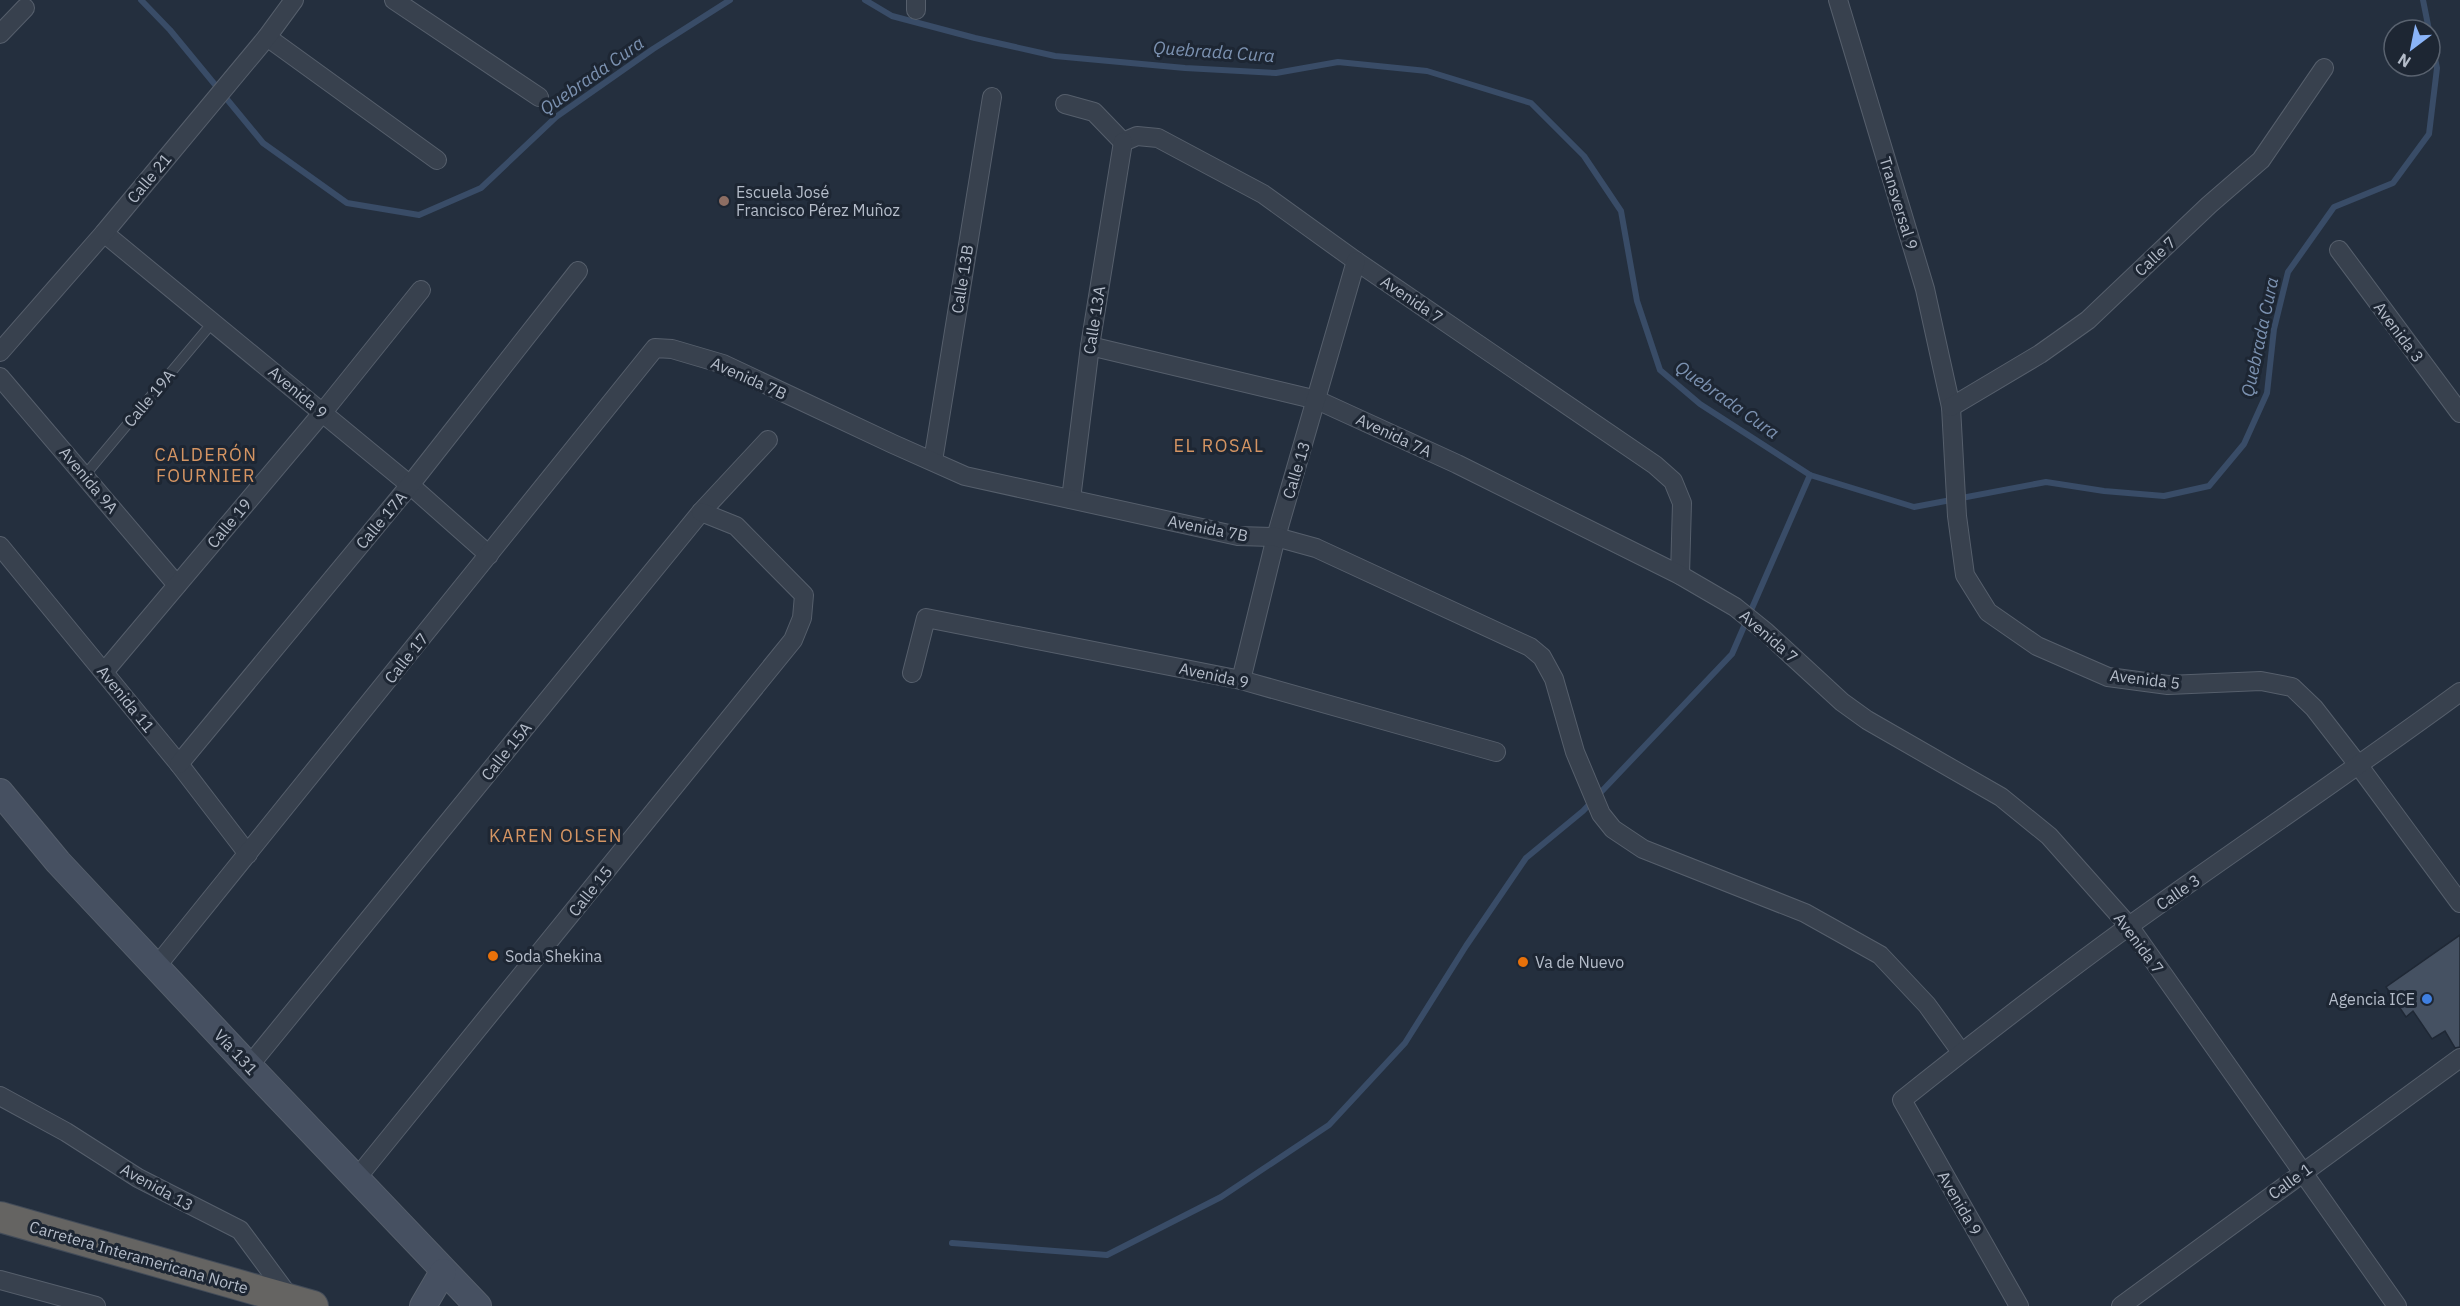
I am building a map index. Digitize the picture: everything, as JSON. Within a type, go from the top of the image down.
[{"type":"highway","name":"Carretera Interamericana Norte","points":[[0,1217],[298,1304]]},
{"type":"main road","name":"Vía 131","points":[[0,792],[58,862],[443,1272],[478,1306]]},
{"type":"main road","points":[[423,1306],[443,1272]]},
{"type":"street","name":"Calle 21","points":[[0,352],[267,37],[294,0]]},
{"type":"street","points":[[394,0],[539,97]]},
{"type":"street","name":"Transversal 9","points":[[1838,0],[1925,289],[1951,407]]},
{"type":"street","points":[[0,34],[25,8]]},
{"type":"street","points":[[267,37],[437,160]]},
{"type":"street","name":"Calle 7","points":[[1951,407],[2040,354],[2088,320],[2209,205],[2261,160],[2324,68]]},
{"type":"street","name":"Calle 13B","points":[[933,461],[992,97]]},
{"type":"street","points":[[1065,104],[1094,112],[1123,142]]},
{"type":"street","name":"Avenida 7","points":[[1123,142],[1137,136],[1158,138],[1263,194],[1356,261],[1654,465],[1673,481],[1682,503],[1680,575],[1735,607],[1766,632],[1842,702],[1867,720],[2001,797],[2049,836],[2129,926],[2397,1306]]},
{"type":"street","name":"Calle 13A","points":[[1071,499],[1090,346],[1123,142]]},
{"type":"street","name":"Avenida 9","points":[[104,232],[323,412],[489,555]]},
{"type":"street","name":"Avenida 3","points":[[2339,250],[2460,413]]},
{"type":"street","name":"Calle 13","points":[[1241,680],[1276,537],[1356,261]]},
{"type":"street","name":"Calle 17A","points":[[179,764],[410,485],[578,272]]},
{"type":"street","name":"Calle 19","points":[[104,672],[323,412],[422,290]]},
{"type":"street","name":"Avenida 7A","points":[[1090,346],[1317,400],[1457,464],[1680,575]]},
{"type":"street","name":"Avenida 7B","points":[[655,348],[672,349],[723,364],[965,476],[1238,536],[1276,537],[1316,548],[1530,647],[1542,657],[1554,679],[1575,752],[1586,772],[1601,814],[1613,829],[1643,849],[1805,913],[1880,955],[1927,1005],[1960,1052]]},
{"type":"street","name":"Calle 17","points":[[156,967],[655,348]]},
{"type":"street","name":"Avenida 9A","points":[[0,377],[86,475],[177,585]]},
{"type":"street","name":"Avenida 5","points":[[1951,407],[1957,516],[1965,575],[1988,612],[2037,646],[2109,677],[2168,685],[2261,681],[2292,687],[2314,708],[2460,903]]},
{"type":"street","name":"Calle 15A","points":[[249,1066],[701,512],[768,440]]},
{"type":"street","name":"Calle 15","points":[[356,1179],[793,640],[802,618],[804,595],[736,526],[701,512]]},
{"type":"street","name":"Avenida 11","points":[[0,546],[179,764],[248,855]]},
{"type":"street","name":"Avenida 9","points":[[912,673],[926,618],[1241,680],[1496,752]]},
{"type":"street","name":"Calle 3","points":[[1902,1100],[1960,1052],[2129,926],[2359,766],[2460,692]]},
{"type":"street","name":"Calle 1","points":[[2121,1306],[2460,1058]]},
{"type":"street","name":"Avenida 13","points":[[0,1096],[66,1132],[138,1178],[240,1230],[298,1304]]},
{"type":"street","name":"Avenida 9","points":[[1902,1100],[2019,1306]]},
{"type":"street","points":[[0,1280],[96,1306]]},
{"type":"lane","name":"Calle 19A","points":[[86,475],[213,322]]},
{"type":"building","name":"Agencia ICE","points":[[2460,935],[2460,1047],[2455,1048],[2445,1031],[2432,1039],[2413,1011],[2406,1017],[2386,987]]},
{"type":"waterway","name":"Quebrada Cura","points":[[141,0],[170,30],[263,143],[347,203],[419,215],[481,188],[556,117],[653,49],[730,0]]},
{"type":"waterway","name":"Quebrada Cura","points":[[865,0],[892,16],[1055,56],[1185,68],[1276,73],[1338,62],[1427,71],[1531,103],[1584,156],[1621,211],[1637,301],[1660,370],[1700,404],[1810,475],[1914,507],[2046,482],[2104,491],[2164,496],[2209,486],[2244,444],[2267,393],[2274,329],[2288,272],[2334,207],[2393,183],[2429,134],[2436,78]]},
{"type":"waterway","name":"Quebrada Cura","points":[[2423,0],[2427,18]]},
{"type":"waterway","points":[[952,1243],[1107,1255],[1221,1197],[1329,1125],[1405,1043],[1466,946],[1526,858],[1583,811],[1732,654],[1810,475]]},
{"type":"place","name":"Escuela José Francisco Pérez Muñoz","points":[[724,201]]},
{"type":"place","name":"Soda Shekina","points":[[493,956]]},
{"type":"place","name":"Va de Nuevo","points":[[1523,962]]},
{"type":"place","name":"Agencia ICE","points":[[2427,999]]},
{"type":"district","name":"EL ROSAL","points":[[1219,446]]},
{"type":"district","name":"CALDERÓN FOURNIER","points":[[206,465]]},
{"type":"district","name":"KAREN OLSEN","points":[[556,836]]}]
